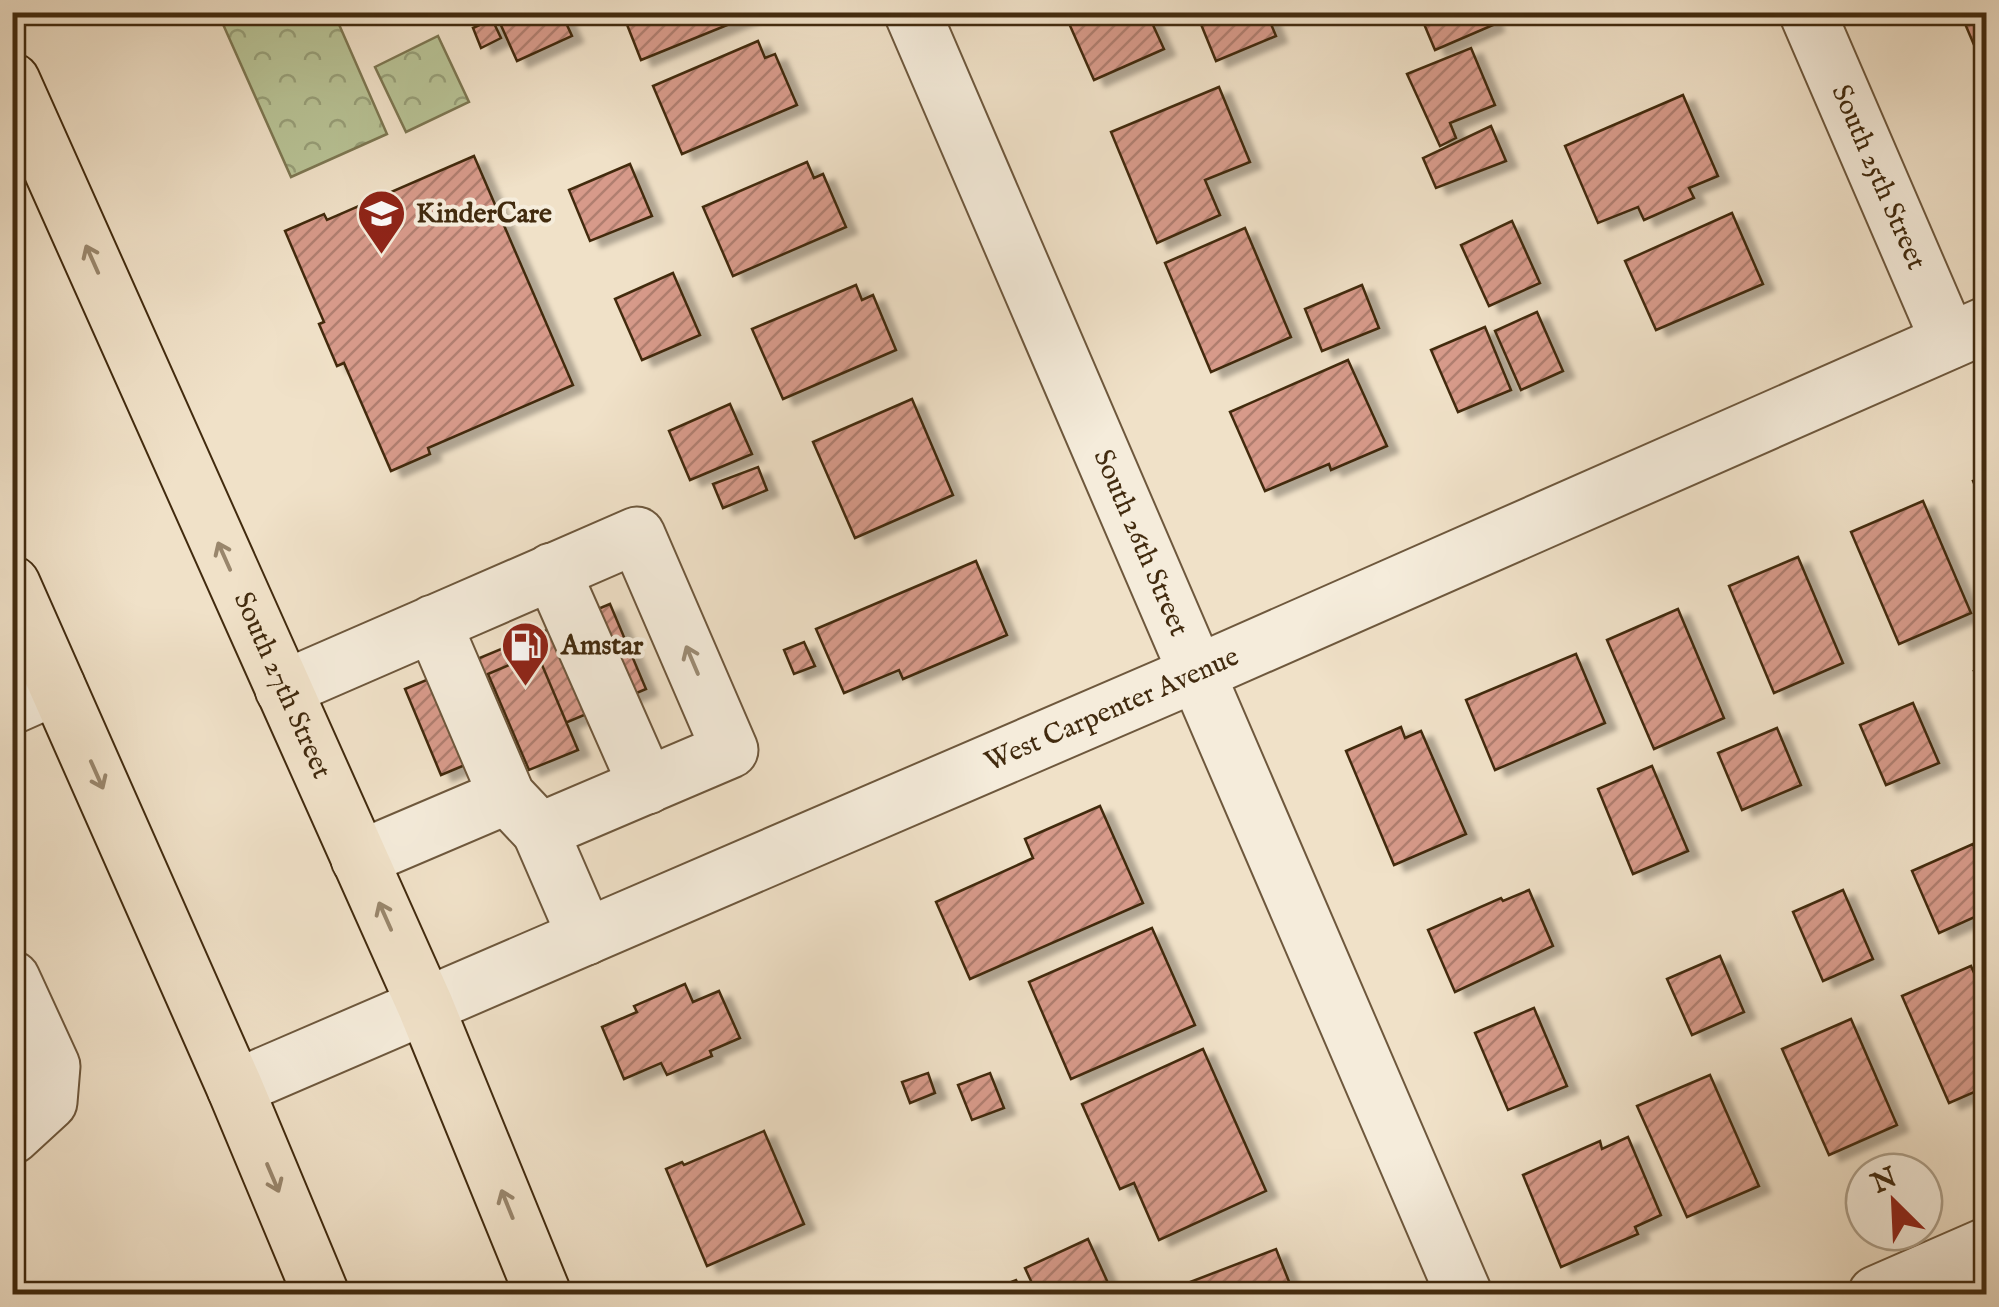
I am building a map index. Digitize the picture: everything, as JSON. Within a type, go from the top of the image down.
[{"type":"main road","name":"South 27th Street","points":[[12,81],[425,1005],[544,1294]]},
{"type":"main road","points":[[12,584],[35,696],[234,1088],[321,1294]]},
{"type":"street","name":"South 26th Street","points":[[912,12],[1464,1294]]},
{"type":"street","name":"South 25th Street","points":[[1807,12],[1968,333]]},
{"type":"street","name":"West Carpenter Avenue","points":[[234,1088],[1195,674],[1968,333]]},
{"type":"street","points":[[283,689],[637,535],[730,750],[647,786],[524,813],[359,860]]},
{"type":"street","points":[[552,572],[647,786]]},
{"type":"street","points":[[434,624],[586,937]]},
{"type":"street","points":[[12,979],[52,1066],[48,1102],[12,1136]]},
{"type":"street","points":[[1876,1294],[1986,1246]]},
{"type":"green space","points":[[218,13],[334,13],[387,134],[291,177]]},
{"type":"green space","points":[[438,36],[469,102],[406,132],[375,67]]},
{"type":"building","points":[[495,12],[561,12],[572,36],[517,61]]},
{"type":"building","points":[[622,12],[745,12],[747,17],[641,60]]},
{"type":"building","points":[[1064,12],[1147,12],[1164,49],[1094,80]]},
{"type":"building","points":[[1196,12],[1266,12],[1276,36],[1216,61]]},
{"type":"building","points":[[1419,12],[1488,12],[1493,25],[1435,50]]},
{"type":"building","points":[[1960,12],[1986,12],[1986,57],[1980,59]]},
{"type":"building","points":[[492,19],[501,38],[481,48],[473,28]]},
{"type":"building","points":[[758,41],[765,58],[775,54],[797,105],[682,154],[653,86]]},
{"type":"building","points":[[1471,48],[1495,105],[1450,123],[1456,138],[1440,146],[1407,74]]},
{"type":"building","points":[[1219,87],[1250,162],[1205,180],[1220,215],[1157,243],[1111,132]]},
{"type":"building","points":[[1683,95],[1718,176],[1689,188],[1694,198],[1644,220],[1638,207],[1598,223],[1565,146]]},
{"type":"building","points":[[1491,126],[1506,161],[1436,188],[1423,158]]},
{"type":"building","points":[[474,156],[573,385],[428,448],[430,454],[391,471],[344,363],[337,366],[319,324],[324,322],[285,231],[324,214],[327,220]]},
{"type":"building","points":[[807,162],[814,178],[823,174],[846,227],[733,276],[703,207]]},
{"type":"building","points":[[630,164],[652,216],[590,241],[569,190]]},
{"type":"building","points":[[1732,213],[1763,284],[1656,330],[1625,261]]},
{"type":"building","points":[[1512,221],[1540,283],[1489,306],[1461,245]]},
{"type":"building","points":[[1245,228],[1291,337],[1211,372],[1165,263]]},
{"type":"building","points":[[673,273],[700,335],[642,360],[615,299]]},
{"type":"building","points":[[856,285],[862,300],[873,295],[896,350],[783,399],[752,329]]},
{"type":"building","points":[[1362,285],[1379,328],[1322,351],[1305,309]]},
{"type":"building","points":[[1537,312],[1563,371],[1521,390],[1495,331]]},
{"type":"building","points":[[1485,327],[1511,390],[1458,412],[1431,350]]},
{"type":"building","points":[[1348,360],[1387,446],[1331,470],[1329,464],[1265,491],[1230,412]]},
{"type":"building","points":[[912,399],[953,495],[855,538],[813,442]]},
{"type":"building","points":[[730,404],[752,454],[690,480],[669,431]]},
{"type":"building","points":[[758,467],[767,490],[723,508],[713,484]]},
{"type":"building","points":[[1986,475],[1986,512],[1973,481]]},
{"type":"building","points":[[1923,501],[1971,613],[1899,644],[1851,532]]},
{"type":"building","points":[[1798,557],[1843,663],[1774,693],[1729,586]]},
{"type":"building","points":[[976,561],[1007,635],[903,679],[899,670],[844,693],[816,629]]},
{"type":"building","name":"Amstar","points":[[610,604],[646,689],[441,775],[405,689]]},
{"type":"building","points":[[1678,609],[1724,718],[1654,749],[1607,640]]},
{"type":"building","points":[[804,642],[815,666],[794,674],[784,650]]},
{"type":"building","points":[[537,653],[578,750],[529,770],[488,674]]},
{"type":"building","points":[[1576,654],[1605,723],[1495,770],[1466,700]]},
{"type":"building","points":[[1986,666],[1986,701],[1974,671]]},
{"type":"building","points":[[1913,703],[1939,763],[1886,785],[1860,725]]},
{"type":"building","points":[[1401,727],[1405,738],[1421,731],[1466,834],[1394,865],[1346,751]]},
{"type":"building","points":[[1777,728],[1801,785],[1742,810],[1718,753]]},
{"type":"building","points":[[1652,766],[1688,851],[1633,874],[1598,789]]},
{"type":"building","points":[[1100,806],[1143,903],[970,979],[936,902],[1033,858],[1025,839]]},
{"type":"building","points":[[1973,844],[1986,875],[1986,912],[1939,933],[1912,871]]},
{"type":"building","points":[[1529,890],[1553,946],[1455,992],[1428,930]]},
{"type":"building","points":[[1843,890],[1873,959],[1823,981],[1793,912]]},
{"type":"building","points":[[1152,928],[1195,1025],[1071,1079],[1029,982]]},
{"type":"building","points":[[1720,956],[1744,1012],[1692,1035],[1667,979]]},
{"type":"building","points":[[1971,966],[1986,1000],[1986,1087],[1949,1103],[1902,996]]},
{"type":"building","points":[[685,984],[693,1002],[719,991],[740,1038],[710,1051],[712,1056],[667,1075],[661,1063],[624,1079],[602,1027],[637,1012],[634,1006]]},
{"type":"building","points":[[1534,1008],[1567,1086],[1508,1110],[1475,1033]]},
{"type":"building","points":[[1851,1019],[1897,1125],[1829,1155],[1782,1049]]},
{"type":"building","points":[[1203,1049],[1266,1191],[1159,1240],[1134,1183],[1120,1189],[1082,1104]]},
{"type":"building","points":[[928,1073],[935,1093],[910,1103],[902,1082]]},
{"type":"building","points":[[990,1073],[1004,1108],[972,1120],[958,1085]]},
{"type":"building","points":[[1710,1075],[1759,1186],[1687,1217],[1637,1106]]},
{"type":"building","points":[[764,1131],[804,1224],[707,1266],[666,1169]]},
{"type":"building","points":[[1628,1137],[1661,1215],[1635,1227],[1638,1234],[1561,1267],[1523,1175],[1600,1141],[1602,1149]]},
{"type":"building","points":[[1088,1239],[1113,1294],[1037,1294],[1025,1268]]},
{"type":"building","points":[[1276,1249],[1294,1294],[1159,1294]]},
{"type":"building","points":[[1016,1280],[1023,1294],[999,1294],[996,1288]]},
{"type":"place","name":"KinderCare","points":[[381,256]]},
{"type":"place","name":"Amstar","points":[[526,688]]}]
